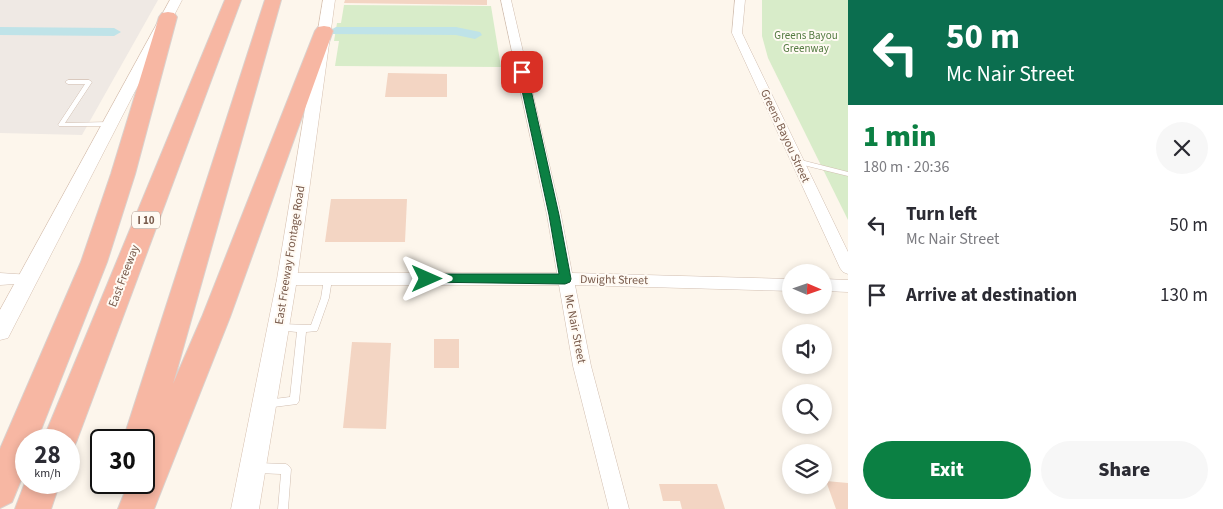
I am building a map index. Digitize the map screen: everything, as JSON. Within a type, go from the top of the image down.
[{"type":"highway","name":"East Freeway","points":[[64,429],[233,0]]},
{"type":"highway","points":[[143,429],[273,0]]},
{"type":"highway","points":[[0,490],[94,262],[123,174],[172,8]]},
{"type":"highway","points":[[136,509],[216,317],[324,31]]},
{"type":"highway","points":[[33,509],[39,494]]},
{"type":"highway","points":[[120,509],[124,494]]},
{"type":"main road","name":"East Freeway Frontage Road","points":[[245,509],[287,279],[328,0]]},
{"type":"main road","points":[[0,331],[172,8]]},
{"type":"street","name":"Mc Nair Street","points":[[506,0],[554,215],[582,366],[619,509]]},
{"type":"street","name":"Greens Bayou Street","points":[[740,0],[737,33],[848,268]]},
{"type":"street","points":[[0,279],[26,279]]},
{"type":"street","name":"Dwight Street","points":[[287,279],[565,279],[782,284]]},
{"type":"street","points":[[832,285],[848,286]]},
{"type":"lane","points":[[68,82],[89,82],[62,125],[109,124]]},
{"type":"lane","points":[[797,161],[848,174]]},
{"type":"lane","points":[[278,328],[314,329],[325,298],[328,279]]},
{"type":"lane","points":[[264,404],[294,401],[302,328]]},
{"type":"lane","points":[[253,468],[286,469],[283,509]]},
{"type":"shaded area","points":[[0,0],[158,0],[82,135],[0,133]]},
{"type":"green space","name":"Greens Bayou Greenway","points":[[762,0],[848,0],[848,220],[768,58],[762,36]]},
{"type":"green space","points":[[344,5],[491,6],[501,67],[335,66],[339,41],[334,41],[337,23],[341,23]]},
{"type":"building","points":[[345,0],[487,0],[487,5],[344,3]]},
{"type":"building","points":[[388,73],[447,74],[447,97],[385,97]]},
{"type":"building","points":[[331,199],[407,199],[405,242],[325,242]]},
{"type":"building","points":[[434,339],[459,339],[459,368],[434,368]]},
{"type":"building","points":[[352,342],[391,343],[386,429],[343,428]]},
{"type":"building","points":[[832,482],[848,483],[848,509],[836,509],[831,494]]},
{"type":"building","points":[[659,484],[717,484],[725,509],[682,509],[680,501],[663,501]]},
{"type":"waterway","points":[[0,31],[114,32]]},
{"type":"waterway","points":[[336,31],[456,31],[475,35]]},
{"type":"route","points":[[427,279],[565,279],[554,215],[522,72]]}]
